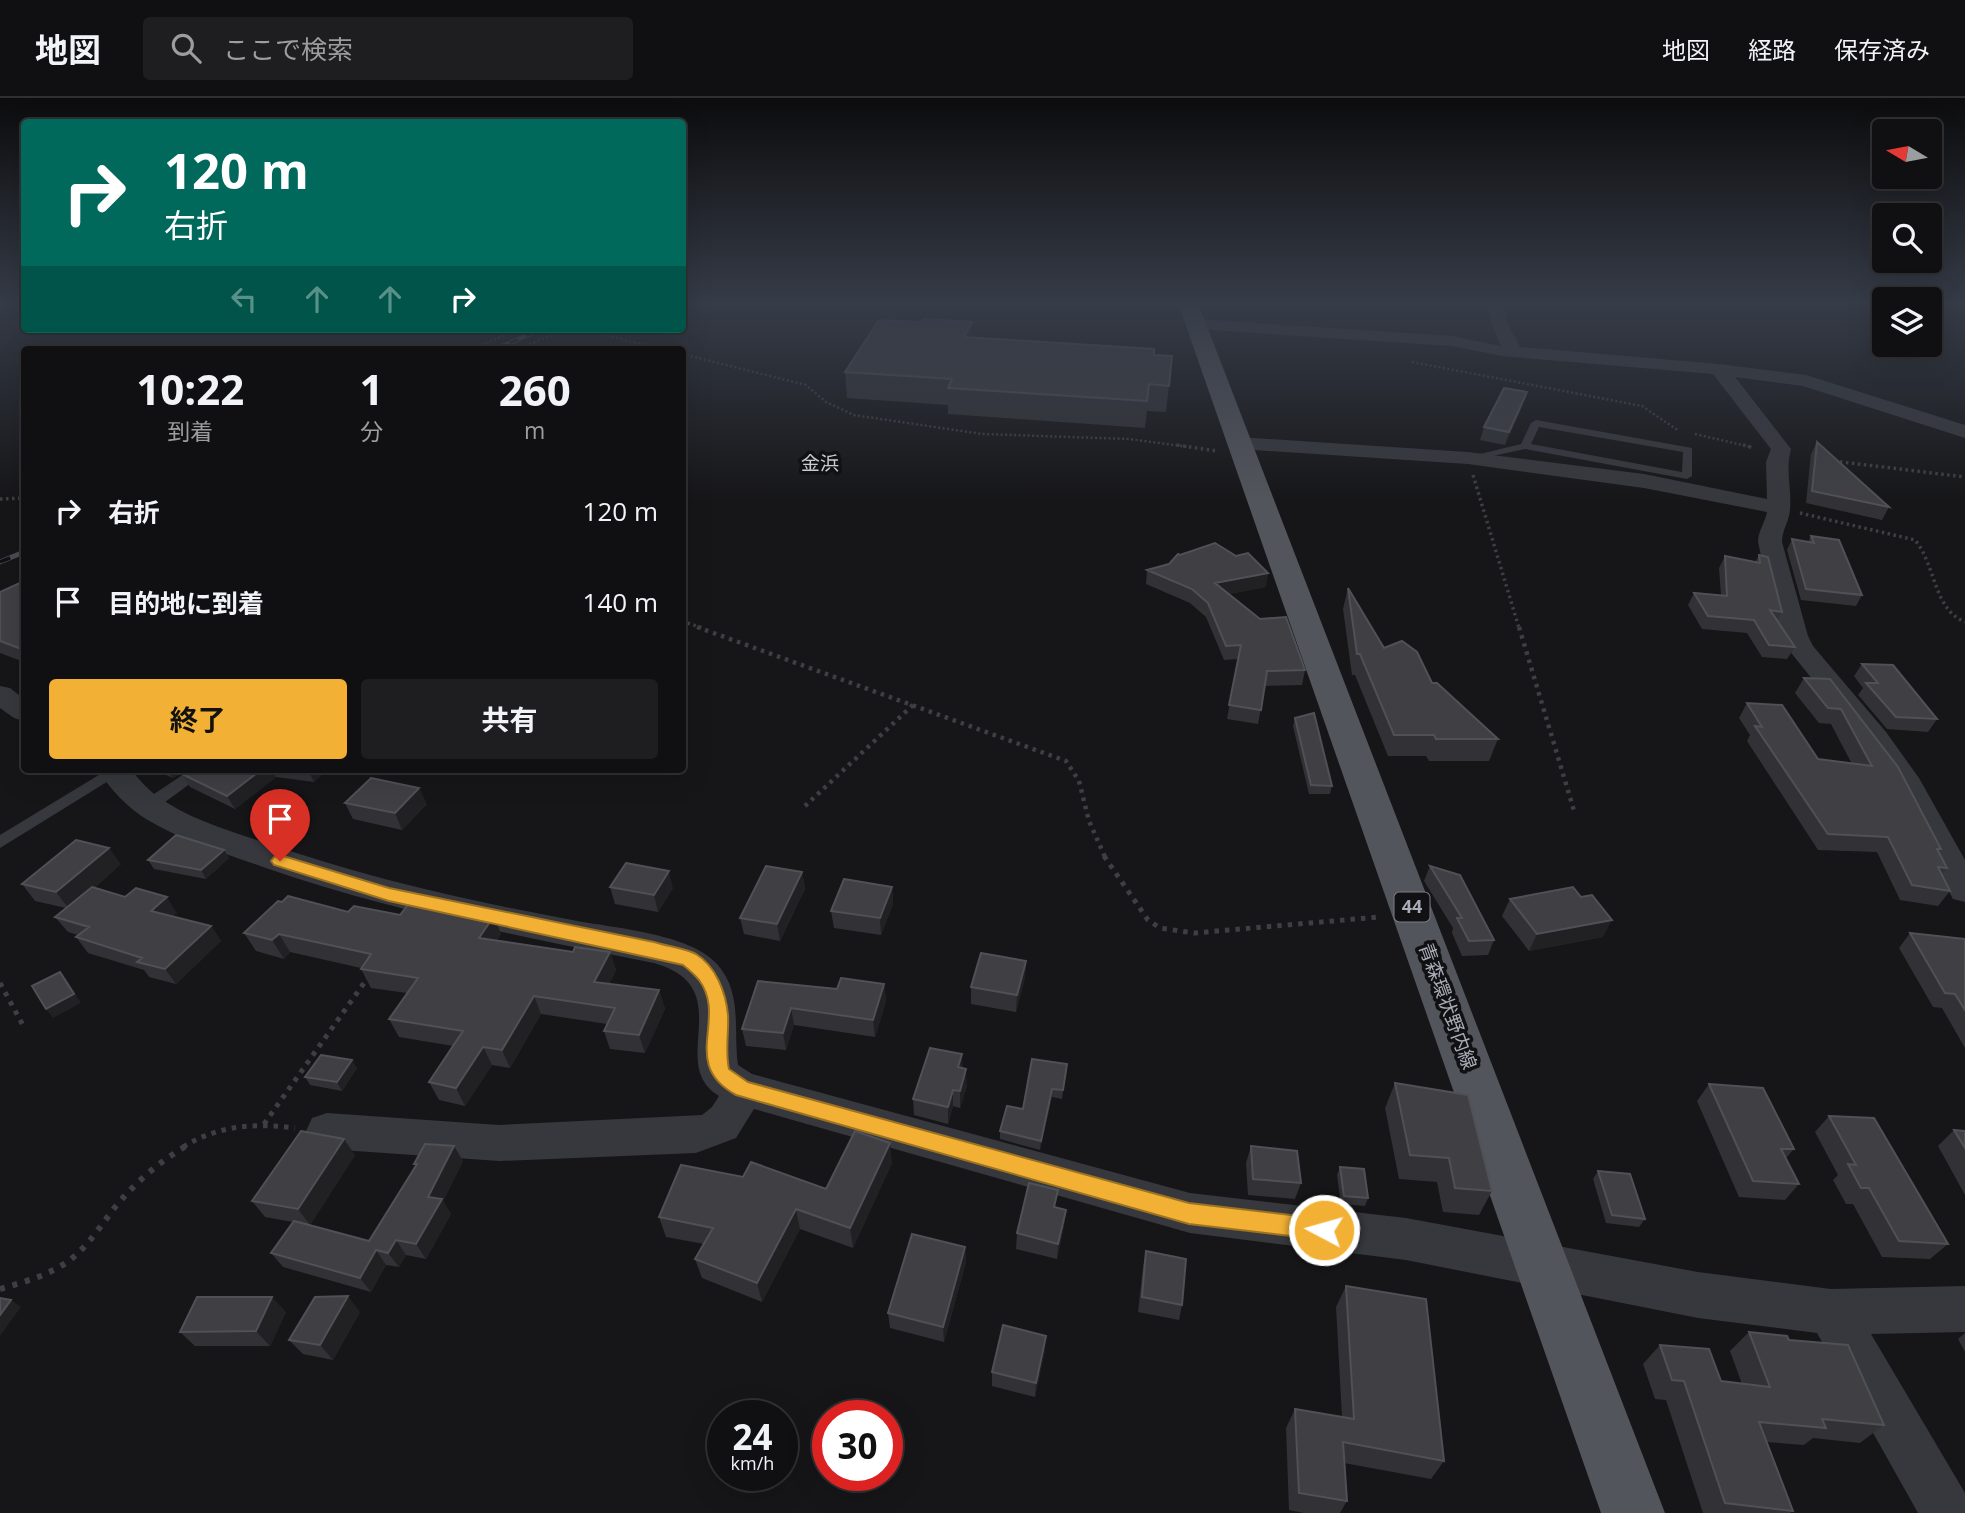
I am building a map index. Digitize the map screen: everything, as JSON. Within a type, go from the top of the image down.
[{"type":"main road","name":"青森環状野内線","points":[[1211,369],[1544,1265],[1633,1513]]},
{"type":"street","points":[[1719,369],[1806,381],[1965,432]]},
{"type":"street","points":[[1719,369],[1781,449],[1779,508],[1776,524],[1770,533],[1770,542],[1792,633],[1801,649],[1876,739],[1903,778],[1965,890]]},
{"type":"street","points":[[1240,447],[1468,458],[1644,481],[1779,508]]},
{"type":"street","points":[[0,694],[21,710]]},
{"type":"street","points":[[116,773],[149,806],[225,841],[328,877],[389,894],[654,949],[689,959],[707,976],[713,991],[718,1013],[717,1059],[720,1073],[743,1089],[1189,1213],[1406,1238],[1698,1295],[1831,1312],[1965,1309]]},
{"type":"street","points":[[327,1131],[499,1143],[696,1135],[715,1132],[727,1122],[743,1089]]},
{"type":"street","points":[[1831,1312],[1948,1513]]},
{"type":"lane","points":[[1468,458],[1525,446],[1687,476],[1688,450],[1536,423],[1525,446]]},
{"type":"lane","points":[[0,842],[111,773]]},
{"type":"lane","points":[[149,806],[197,773]]},
{"type":"path","points":[[742,369],[806,385],[826,402],[854,415],[982,434],[1129,439],[1203,450],[1240,447]]},
{"type":"path","points":[[1449,369],[1642,406],[1658,412],[1672,428],[1679,431],[1740,444],[1779,459],[1829,461],[1965,477]]},
{"type":"path","points":[[1468,458],[1575,814]]},
{"type":"path","points":[[0,499],[21,498]]},
{"type":"path","points":[[1779,508],[1915,540],[1926,554],[1947,613],[1955,620],[1965,622]]},
{"type":"path","points":[[686,622],[1055,756],[1074,768],[1094,839],[1148,920],[1160,928],[1194,933],[1414,914]]},
{"type":"path","points":[[805,806],[914,704]]},
{"type":"path","points":[[264,1125],[375,968]]},
{"type":"path","points":[[0,983],[25,1029]]},
{"type":"path","points":[[0,1289],[35,1279],[72,1258],[136,1184],[191,1142],[243,1124],[327,1131]]},
{"type":"building","points":[[847,369],[1171,369],[1169,386],[1149,384],[1147,401],[948,388],[952,379],[845,372]]},
{"type":"building","points":[[1504,388],[1527,392],[1509,432],[1484,427]]},
{"type":"building","points":[[1817,442],[1889,507],[1812,491]]},
{"type":"building","points":[[1811,536],[1839,540],[1862,595],[1806,589],[1792,539],[1814,543]]},
{"type":"building","points":[[1215,543],[1236,556],[1248,553],[1268,573],[1215,583],[1260,619],[1286,617],[1305,670],[1267,671],[1261,710],[1229,705],[1241,645],[1226,646],[1208,603],[1192,589],[1147,570],[1169,564],[1178,554]]},
{"type":"building","points":[[1759,555],[1768,557],[1782,612],[1770,610],[1795,647],[1769,645],[1754,620],[1708,616],[1694,593],[1727,596],[1725,556],[1760,563]]},
{"type":"building","points":[[21,582],[21,649],[0,641],[0,592]]},
{"type":"building","points":[[1348,588],[1384,648],[1402,641],[1417,652],[1432,683],[1437,683],[1498,739],[1436,739],[1434,735],[1394,735],[1360,654],[1357,654]]},
{"type":"building","points":[[1862,664],[1893,665],[1937,719],[1896,717],[1866,683],[1878,683]]},
{"type":"building","points":[[1804,678],[1830,679],[1898,767],[1941,849],[1937,849],[1947,868],[1938,867],[1950,891],[1912,885],[1888,837],[1828,834],[1755,726],[1762,727],[1747,703],[1782,705],[1818,759],[1872,766],[1841,709],[1828,708]]},
{"type":"building","points":[[1314,713],[1332,786],[1311,785],[1295,718]]},
{"type":"building","points":[[184,773],[257,773],[227,796]]},
{"type":"building","points":[[371,778],[419,788],[395,813],[345,803]]},
{"type":"building","points":[[176,835],[224,850],[201,870],[148,860]]},
{"type":"building","points":[[76,840],[109,848],[56,892],[22,884]]},
{"type":"building","points":[[626,863],[669,871],[654,895],[610,887]]},
{"type":"building","points":[[766,866],[802,872],[777,924],[740,918]]},
{"type":"building","points":[[1430,866],[1460,875],[1494,940],[1469,941],[1457,918],[1462,918]]},
{"type":"building","points":[[844,879],[892,887],[880,918],[831,911]]},
{"type":"building","points":[[92,887],[125,897],[136,888],[167,897],[151,911],[211,926],[165,969],[137,962],[142,958],[76,937],[89,927],[55,917]]},
{"type":"building","points":[[1573,887],[1581,897],[1592,895],[1612,920],[1537,934],[1510,899]]},
{"type":"building","points":[[288,896],[348,912],[354,906],[400,915],[411,901],[494,916],[479,938],[573,952],[575,947],[610,952],[594,982],[659,990],[639,1035],[604,1031],[615,1008],[534,996],[502,1050],[483,1047],[456,1088],[429,1082],[463,1031],[389,1019],[418,978],[361,969],[371,954],[279,934],[272,940],[244,933],[278,901],[282,902]]},
{"type":"building","points":[[1910,933],[1965,939],[1965,1010],[1955,994],[1945,993]]},
{"type":"building","points":[[981,953],[1026,961],[1017,995],[971,987]]},
{"type":"building","points":[[60,972],[74,994],[46,1009],[32,986]]},
{"type":"building","points":[[841,978],[884,984],[873,1020],[791,1008],[783,1033],[742,1029],[758,981],[837,989]]},
{"type":"building","points":[[930,1048],[962,1054],[958,1067],[966,1069],[960,1091],[953,1090],[948,1107],[913,1099]]},
{"type":"building","points":[[321,1055],[352,1060],[337,1082],[305,1077]]},
{"type":"building","points":[[1032,1059],[1067,1064],[1063,1090],[1052,1089],[1041,1141],[1000,1131],[1007,1106],[1023,1109]]},
{"type":"building","points":[[1395,1083],[1468,1095],[1492,1191],[1455,1188],[1449,1158],[1410,1155]]},
{"type":"building","points":[[1709,1084],[1763,1088],[1794,1149],[1781,1149],[1799,1184],[1753,1181]]},
{"type":"building","points":[[1829,1116],[1874,1118],[1948,1244],[1899,1241],[1869,1188],[1861,1188],[1848,1164],[1856,1165]]},
{"type":"building","points":[[1954,1130],[1965,1131],[1965,1148]]},
{"type":"building","points":[[301,1131],[344,1139],[298,1209],[252,1201]]},
{"type":"building","points":[[855,1131],[890,1143],[850,1228],[796,1209],[757,1283],[695,1259],[713,1228],[659,1217],[681,1165],[743,1177],[751,1162],[826,1189]]},
{"type":"building","points":[[425,1144],[454,1146],[428,1197],[442,1199],[416,1244],[396,1240],[388,1253],[376,1250],[360,1278],[271,1253],[294,1221],[369,1241],[417,1164],[414,1164]]},
{"type":"building","points":[[1251,1146],[1297,1151],[1301,1183],[1253,1179]]},
{"type":"building","points":[[1340,1167],[1364,1169],[1368,1198],[1344,1196]]},
{"type":"building","points":[[1598,1171],[1630,1174],[1645,1219],[1612,1215]]},
{"type":"building","points":[[1029,1183],[1058,1190],[1054,1207],[1066,1210],[1058,1244],[1017,1233]]},
{"type":"building","points":[[912,1234],[965,1247],[943,1327],[888,1313]]},
{"type":"building","points":[[1146,1251],[1186,1259],[1182,1305],[1142,1297]]},
{"type":"building","points":[[1346,1286],[1426,1299],[1444,1461],[1343,1442],[1347,1501],[1299,1493],[1295,1409],[1354,1419]]},
{"type":"building","points":[[348,1296],[320,1345],[289,1340],[315,1297]]},
{"type":"building","points":[[197,1297],[272,1297],[256,1331],[180,1332]]},
{"type":"building","points":[[0,1298],[11,1300],[0,1315]]},
{"type":"building","points":[[1003,1325],[1046,1336],[1036,1383],[992,1372]]},
{"type":"building","points":[[1749,1332],[1787,1336],[1789,1340],[1848,1345],[1884,1425],[1822,1419],[1826,1428],[1759,1422],[1793,1511],[1725,1503],[1684,1381],[1672,1380],[1660,1345],[1709,1349],[1721,1381],[1770,1387]]},
{"type":"railway","points":[[0,562],[21,553]]},
{"type":"district","name":"金浜","points":[[820,463]]},
{"type":"route","points":[[280,861],[389,894],[654,949],[689,959],[707,976],[713,991],[718,1013],[717,1059],[720,1073],[743,1089],[1189,1213],[1324,1230]]}]
